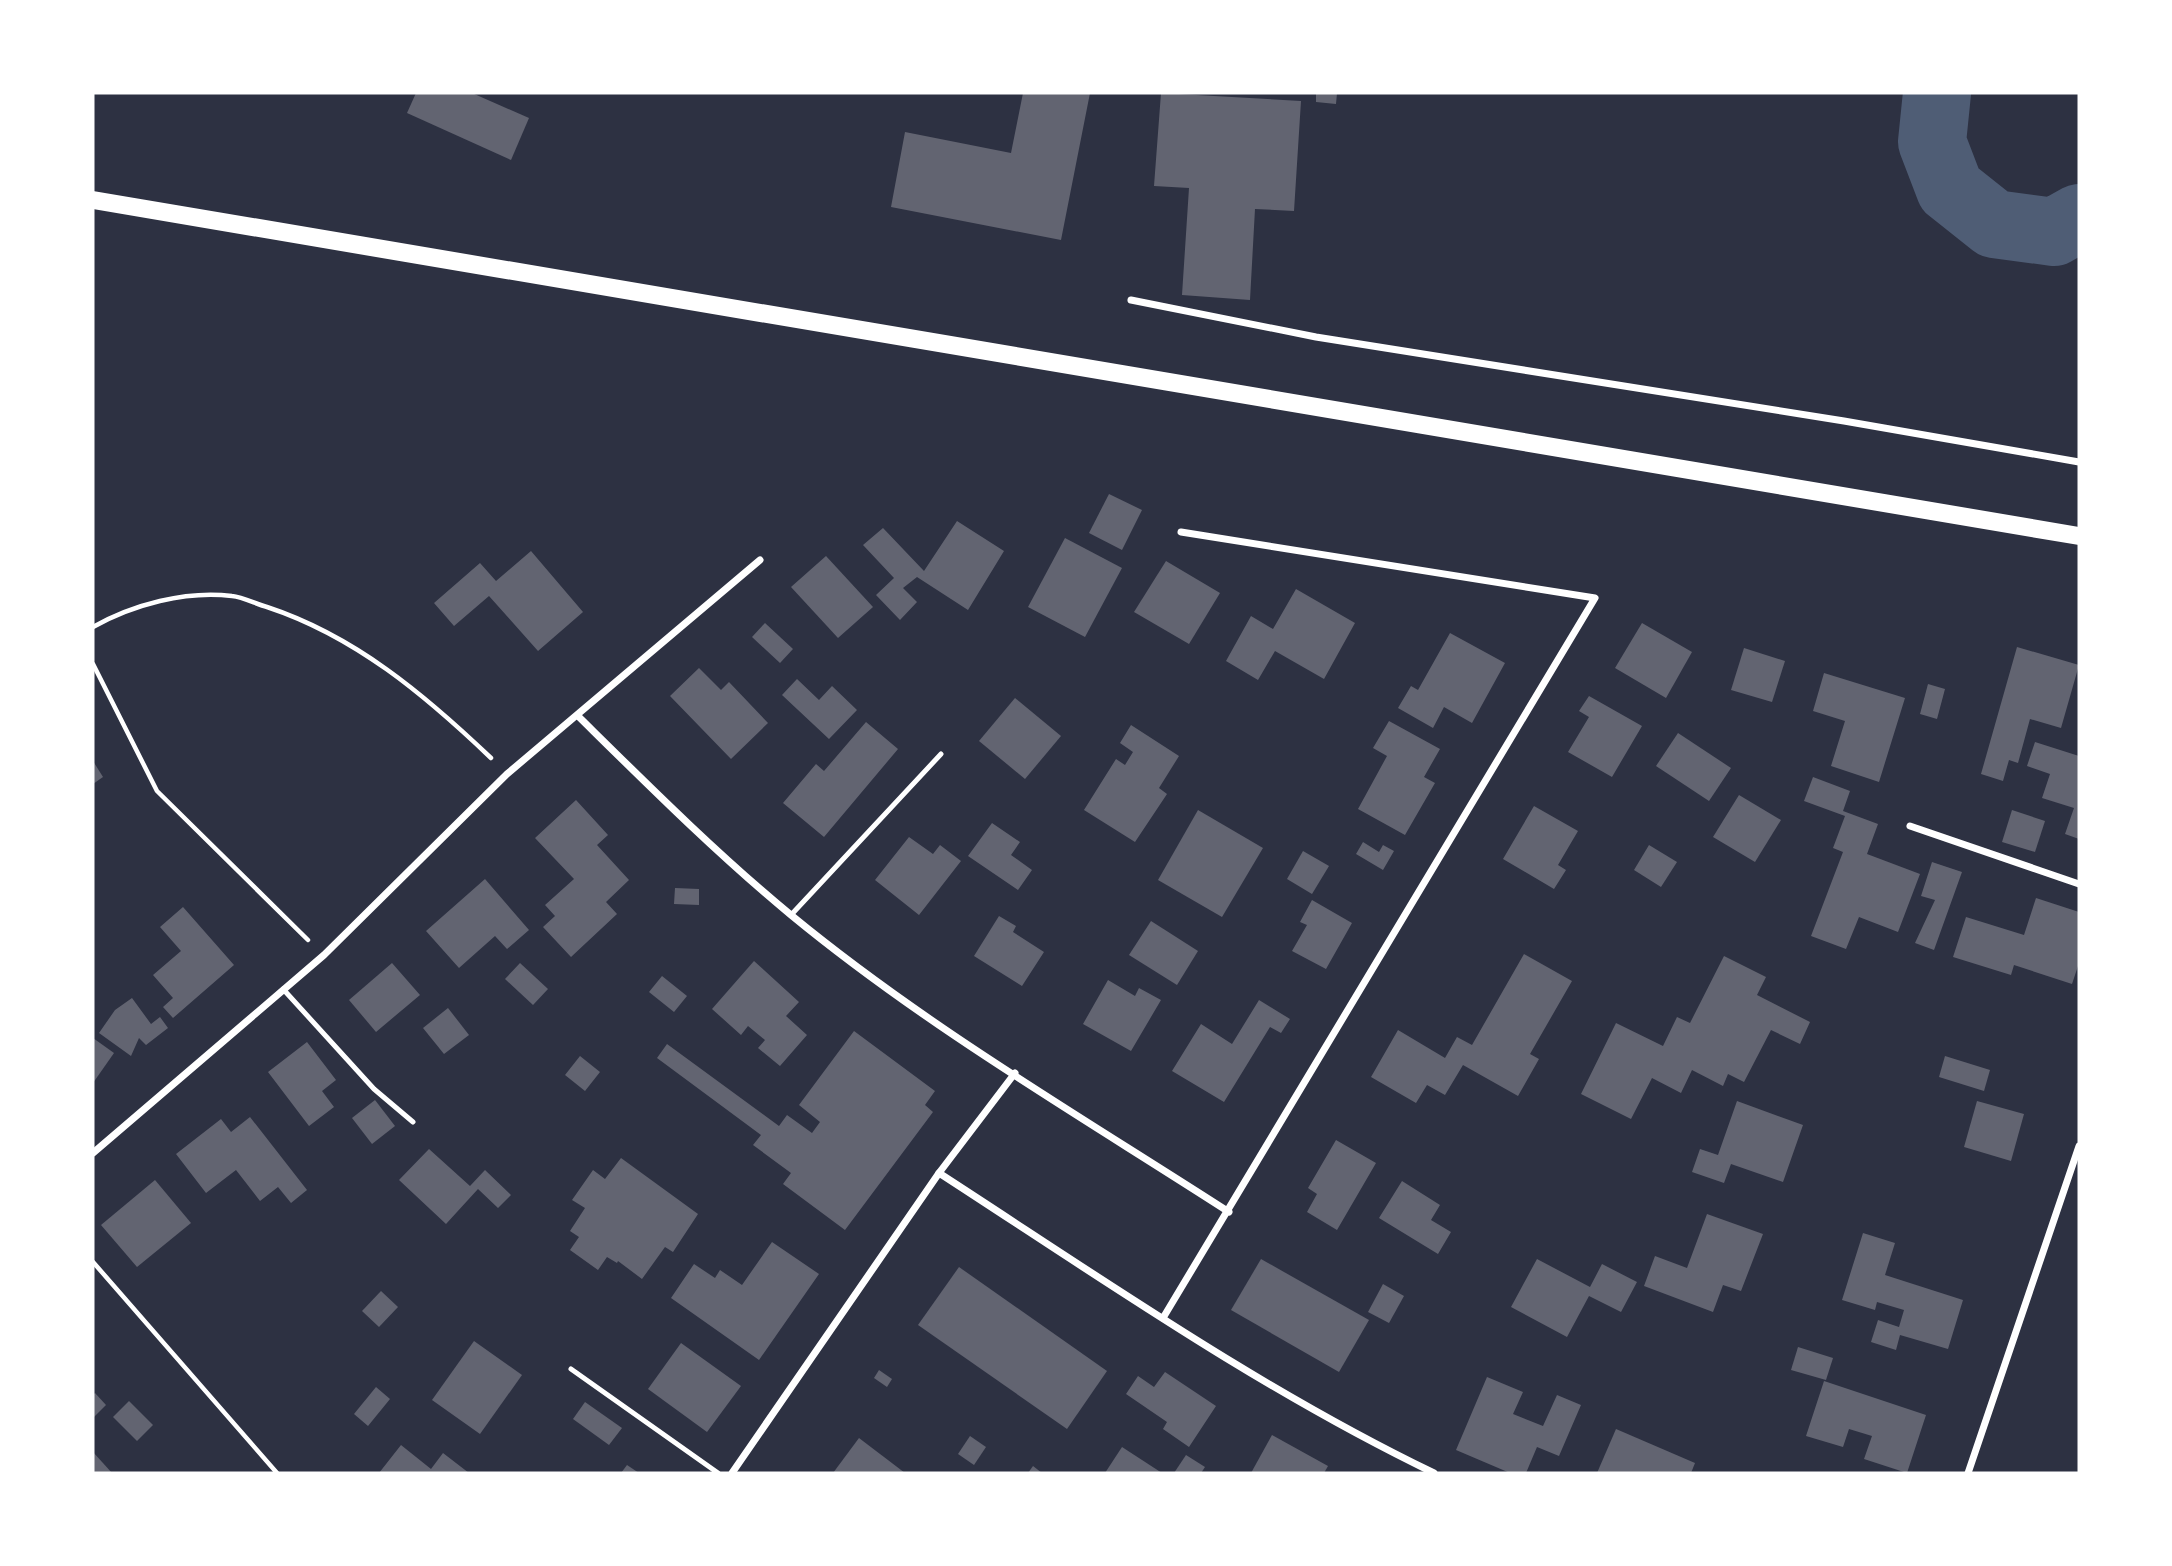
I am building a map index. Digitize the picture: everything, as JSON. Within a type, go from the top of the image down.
[{"type":"main road","points":[[93,200],[2079,536]]},
{"type":"street","points":[[1131,300],[1317,337],[1844,421],[2079,462]]},
{"type":"street","points":[[1163,1318],[1595,598],[1181,532]]},
{"type":"street","points":[[93,1153],[324,955],[508,774],[760,560]]},
{"type":"street","points":[[578,716],[682,819],[791,915],[929,1017],[1229,1212]]},
{"type":"street","points":[[1910,826],[2079,884]]},
{"type":"street","points":[[732,1473],[939,1173],[1014,1073]]},
{"type":"street","points":[[1968,1473],[2079,1146]]},
{"type":"street","points":[[939,1173],[1259,1378],[1378,1446],[1434,1473]]},
{"type":"lane","points":[[791,915],[940,754]]},
{"type":"lane","points":[[284,989],[374,1089],[413,1122]]},
{"type":"lane","points":[[571,1369],[718,1473]]},
{"type":"path","points":[[93,627],[119,612],[169,599],[232,596],[301,618],[370,656],[445,713],[508,774]]},
{"type":"path","points":[[93,664],[158,791],[324,955]]},
{"type":"path","points":[[93,1262],[277,1473]]},
{"type":"building","points":[[416,93],[472,93],[529,118],[511,160],[407,113]]},
{"type":"building","points":[[1023,93],[1090,93],[1061,240],[891,207],[905,132],[1011,153]]},
{"type":"building","points":[[1161,93],[1301,101],[1294,211],[1255,209],[1250,300],[1182,295],[1189,188],[1154,186]]},
{"type":"building","points":[[1316,93],[1337,93],[1336,104],[1316,102]]},
{"type":"building","points":[[1109,494],[1142,510],[1122,550],[1089,533]]},
{"type":"building","points":[[957,521],[1004,551],[968,610],[917,577],[903,588],[917,602],[900,620],[876,595],[894,578],[863,545],[883,528],[924,571]]},
{"type":"building","points":[[1065,538],[1122,568],[1085,637],[1028,607]]},
{"type":"building","points":[[531,551],[583,612],[538,651],[489,596],[454,626],[434,603],[480,563],[496,581]]},
{"type":"building","points":[[826,556],[873,607],[838,638],[791,587]]},
{"type":"building","points":[[1166,561],[1220,593],[1189,644],[1134,612]]},
{"type":"building","points":[[1296,589],[1355,623],[1324,679],[1275,651],[1258,680],[1226,661],[1251,616],[1273,629]]},
{"type":"building","points":[[765,623],[793,649],[780,663],[752,637]]},
{"type":"building","points":[[1642,623],[1692,652],[1666,698],[1615,668]]},
{"type":"building","points":[[1450,633],[1505,663],[1472,723],[1444,707],[1433,728],[1398,708],[1411,686],[1418,690]]},
{"type":"building","points":[[2017,647],[2079,665],[2061,728],[2030,719],[2018,763],[2009,760],[2003,781],[1981,774]]},
{"type":"building","points":[[1744,648],[1785,661],[1772,702],[1731,690]]},
{"type":"building","points":[[699,668],[721,690],[729,682],[768,723],[731,759],[670,696]]},
{"type":"building","points":[[1824,673],[1905,698],[1879,782],[1831,766],[1845,721],[1813,711]]},
{"type":"building","points":[[797,679],[819,700],[832,686],[857,710],[829,739],[782,695]]},
{"type":"building","points":[[1928,684],[1945,689],[1937,719],[1920,714]]},
{"type":"building","points":[[1589,696],[1642,726],[1612,777],[1568,752],[1589,717],[1579,711]]},
{"type":"building","points":[[1015,698],[1061,736],[1025,779],[979,741]]},
{"type":"building","points":[[1389,721],[1440,749],[1424,777],[1435,783],[1405,835],[1358,809],[1387,756],[1373,748]]},
{"type":"building","points":[[866,722],[898,749],[824,837],[783,803],[816,764],[824,771]]},
{"type":"building","points":[[1131,725],[1179,756],[1159,788],[1167,794],[1135,842],[1084,810],[1116,759],[1125,765],[1133,752],[1120,743]]},
{"type":"building","points":[[1678,733],[1731,768],[1709,801],[1656,766]]},
{"type":"building","points":[[2035,742],[2079,756],[2079,839],[2065,834],[2074,808],[2042,798],[2050,774],[2027,766]]},
{"type":"building","points":[[93,761],[103,777],[93,784]]},
{"type":"building","points":[[1813,777],[1850,791],[1843,811],[1878,824],[1867,854],[1920,874],[1898,932],[1859,917],[1846,949],[1811,936],[1843,852],[1833,848],[1845,816],[1804,801]]},
{"type":"building","points":[[1739,795],[1781,820],[1755,862],[1713,837]]},
{"type":"building","points":[[576,800],[608,835],[597,845],[629,880],[606,902],[617,914],[571,957],[543,927],[555,916],[545,905],[574,879],[535,838]]},
{"type":"building","points":[[1534,806],[1578,831],[1558,865],[1566,870],[1554,889],[1503,859]]},
{"type":"building","points":[[1198,810],[1263,848],[1222,917],[1158,880]]},
{"type":"building","points":[[2012,810],[2045,821],[2035,852],[2002,842]]},
{"type":"building","points":[[992,823],[1020,842],[1011,855],[1032,870],[1018,890],[968,856]]},
{"type":"building","points":[[909,837],[933,854],[940,845],[961,861],[919,915],[875,880]]},
{"type":"building","points":[[1363,842],[1379,852],[1383,845],[1394,851],[1383,870],[1356,854]]},
{"type":"building","points":[[1649,845],[1677,862],[1661,887],[1634,870]]},
{"type":"building","points":[[1303,851],[1329,866],[1312,894],[1287,879]]},
{"type":"building","points":[[1932,862],[1962,872],[1934,950],[1915,943],[1935,900],[1921,896]]},
{"type":"building","points":[[485,879],[529,930],[507,949],[495,936],[459,968],[426,931]]},
{"type":"building","points":[[675,888],[699,889],[699,905],[674,904]]},
{"type":"building","points":[[2036,898],[2079,912],[2079,963],[2072,984],[2014,965],[2011,975],[1953,957],[1966,917],[2024,935]]},
{"type":"building","points":[[1312,900],[1352,923],[1326,969],[1292,951],[1307,925],[1300,922]]},
{"type":"building","points":[[183,907],[234,965],[173,1018],[163,1007],[173,998],[153,975],[181,951],[160,927]]},
{"type":"building","points":[[999,916],[1016,926],[1013,932],[1044,952],[1022,986],[974,956]]},
{"type":"building","points":[[1151,921],[1198,951],[1177,985],[1129,955]]},
{"type":"building","points":[[1524,954],[1572,981],[1530,1054],[1539,1059],[1518,1096],[1463,1065],[1445,1095],[1427,1085],[1416,1103],[1371,1077],[1398,1030],[1445,1058],[1457,1037],[1472,1045]]},
{"type":"building","points":[[1724,956],[1766,977],[1757,995],[1810,1022],[1800,1044],[1771,1030],[1744,1082],[1728,1074],[1723,1086],[1692,1070],[1681,1093],[1652,1078],[1631,1119],[1581,1094],[1616,1023],[1663,1046],[1677,1017],[1690,1023]]},
{"type":"building","points":[[754,961],[799,1002],[786,1016],[807,1035],[780,1066],[758,1048],[765,1040],[748,1026],[741,1035],[712,1009]]},
{"type":"building","points":[[392,963],[420,995],[376,1032],[349,1000]]},
{"type":"building","points":[[520,963],[548,989],[533,1005],[505,979]]},
{"type":"building","points":[[662,976],[687,996],[674,1012],[649,992]]},
{"type":"building","points":[[1108,980],[1135,996],[1139,988],[1161,1000],[1131,1051],[1083,1024]]},
{"type":"building","points":[[132,998],[151,1024],[160,1017],[168,1028],[146,1045],[139,1038],[131,1056],[99,1033],[115,1010]]},
{"type":"building","points":[[1259,1000],[1290,1019],[1281,1033],[1270,1027],[1224,1102],[1172,1071],[1201,1024],[1232,1044]]},
{"type":"building","points":[[448,1008],[469,1035],[444,1054],[423,1028]]},
{"type":"building","points":[[854,1031],[935,1091],[925,1105],[933,1112],[845,1230],[783,1184],[791,1173],[753,1145],[761,1135],[657,1058],[667,1044],[779,1126],[787,1115],[812,1133],[820,1122],[799,1105]]},
{"type":"building","points":[[93,1038],[114,1053],[93,1083]]},
{"type":"building","points":[[307,1042],[336,1080],[322,1091],[334,1107],[309,1126],[268,1072]]},
{"type":"building","points":[[580,1056],[600,1072],[585,1091],[565,1075]]},
{"type":"building","points":[[1945,1056],[1990,1070],[1984,1091],[1939,1077]]},
{"type":"building","points":[[375,1100],[395,1126],[372,1144],[352,1118]]},
{"type":"building","points":[[1737,1101],[1803,1125],[1783,1182],[1731,1164],[1724,1183],[1692,1172],[1700,1149],[1718,1155]]},
{"type":"building","points":[[1977,1101],[2024,1114],[2011,1161],[1964,1147]]},
{"type":"building","points":[[250,1117],[307,1190],[291,1203],[278,1187],[260,1201],[236,1170],[206,1193],[176,1154],[221,1119],[231,1132]]},
{"type":"building","points":[[1336,1140],[1376,1163],[1337,1230],[1307,1212],[1317,1194],[1308,1188]]},
{"type":"building","points":[[429,1149],[470,1186],[485,1170],[511,1195],[498,1208],[478,1189],[446,1224],[399,1180]]},
{"type":"building","points":[[621,1158],[698,1214],[673,1252],[665,1247],[642,1279],[618,1261],[617,1263],[607,1257],[598,1270],[570,1250],[579,1237],[570,1231],[585,1208],[572,1200],[593,1170],[605,1179]]},
{"type":"building","points":[[155,1180],[191,1223],[137,1267],[101,1225]]},
{"type":"building","points":[[1402,1181],[1440,1205],[1431,1220],[1451,1232],[1438,1254],[1379,1218]]},
{"type":"building","points":[[1707,1214],[1763,1234],[1741,1291],[1723,1285],[1713,1312],[1644,1286],[1655,1256],[1687,1268]]},
{"type":"building","points":[[1863,1233],[1895,1243],[1885,1275],[1963,1300],[1948,1349],[1900,1335],[1896,1350],[1871,1342],[1878,1320],[1899,1327],[1904,1310],[1877,1302],[1875,1310],[1842,1300]]},
{"type":"building","points":[[772,1242],[819,1274],[759,1360],[671,1298],[694,1264],[715,1278],[720,1270],[742,1285]]},
{"type":"building","points":[[1261,1259],[1369,1320],[1339,1372],[1231,1310]]},
{"type":"building","points":[[1537,1259],[1590,1287],[1602,1264],[1637,1282],[1621,1312],[1589,1296],[1567,1337],[1511,1307]]},
{"type":"building","points":[[959,1267],[1107,1371],[1067,1429],[918,1325]]},
{"type":"building","points":[[1383,1284],[1404,1296],[1389,1323],[1368,1312]]},
{"type":"building","points":[[381,1291],[398,1307],[379,1327],[362,1311]]},
{"type":"building","points":[[474,1341],[522,1375],[480,1434],[432,1400]]},
{"type":"building","points":[[681,1343],[741,1386],[707,1432],[648,1389]]},
{"type":"building","points":[[1798,1347],[1833,1358],[1826,1380],[1791,1370]]},
{"type":"building","points":[[879,1370],[892,1379],[887,1387],[874,1378]]},
{"type":"building","points":[[1165,1372],[1216,1406],[1189,1447],[1163,1429],[1167,1422],[1126,1394],[1138,1376],[1154,1387]]},
{"type":"building","points":[[1487,1377],[1523,1392],[1513,1414],[1543,1426],[1557,1395],[1581,1405],[1559,1456],[1537,1447],[1526,1473],[1510,1473],[1456,1450]]},
{"type":"building","points":[[1824,1381],[1926,1415],[1907,1473],[1864,1459],[1872,1436],[1849,1429],[1843,1447],[1806,1436]]},
{"type":"building","points":[[376,1387],[390,1399],[368,1426],[354,1414]]},
{"type":"building","points":[[95,1393],[106,1405],[93,1418],[93,1395]]},
{"type":"building","points":[[129,1401],[153,1425],[137,1441],[113,1417]]},
{"type":"building","points":[[585,1402],[622,1428],[609,1445],[573,1419]]},
{"type":"building","points":[[1616,1429],[1695,1463],[1691,1473],[1597,1473]]},
{"type":"building","points":[[1272,1435],[1328,1466],[1324,1473],[1251,1473]]},
{"type":"building","points":[[970,1436],[986,1447],[974,1465],[958,1454]]},
{"type":"building","points":[[859,1438],[905,1473],[833,1473]]},
{"type":"building","points":[[401,1445],[431,1469],[443,1453],[469,1473],[379,1473]]},
{"type":"building","points":[[1122,1447],[1162,1473],[1105,1473]]},
{"type":"building","points":[[93,1452],[112,1473],[93,1473]]},
{"type":"building","points":[[1186,1455],[1205,1467],[1201,1473],[1174,1473]]},
{"type":"building","points":[[627,1465],[639,1473],[621,1473]]},
{"type":"building","points":[[1033,1466],[1042,1473],[1028,1473]]},
{"type":"waterway","points":[[1937,93],[1932,142],[1950,189],[1994,224],[2054,232],[2079,218]]}]
